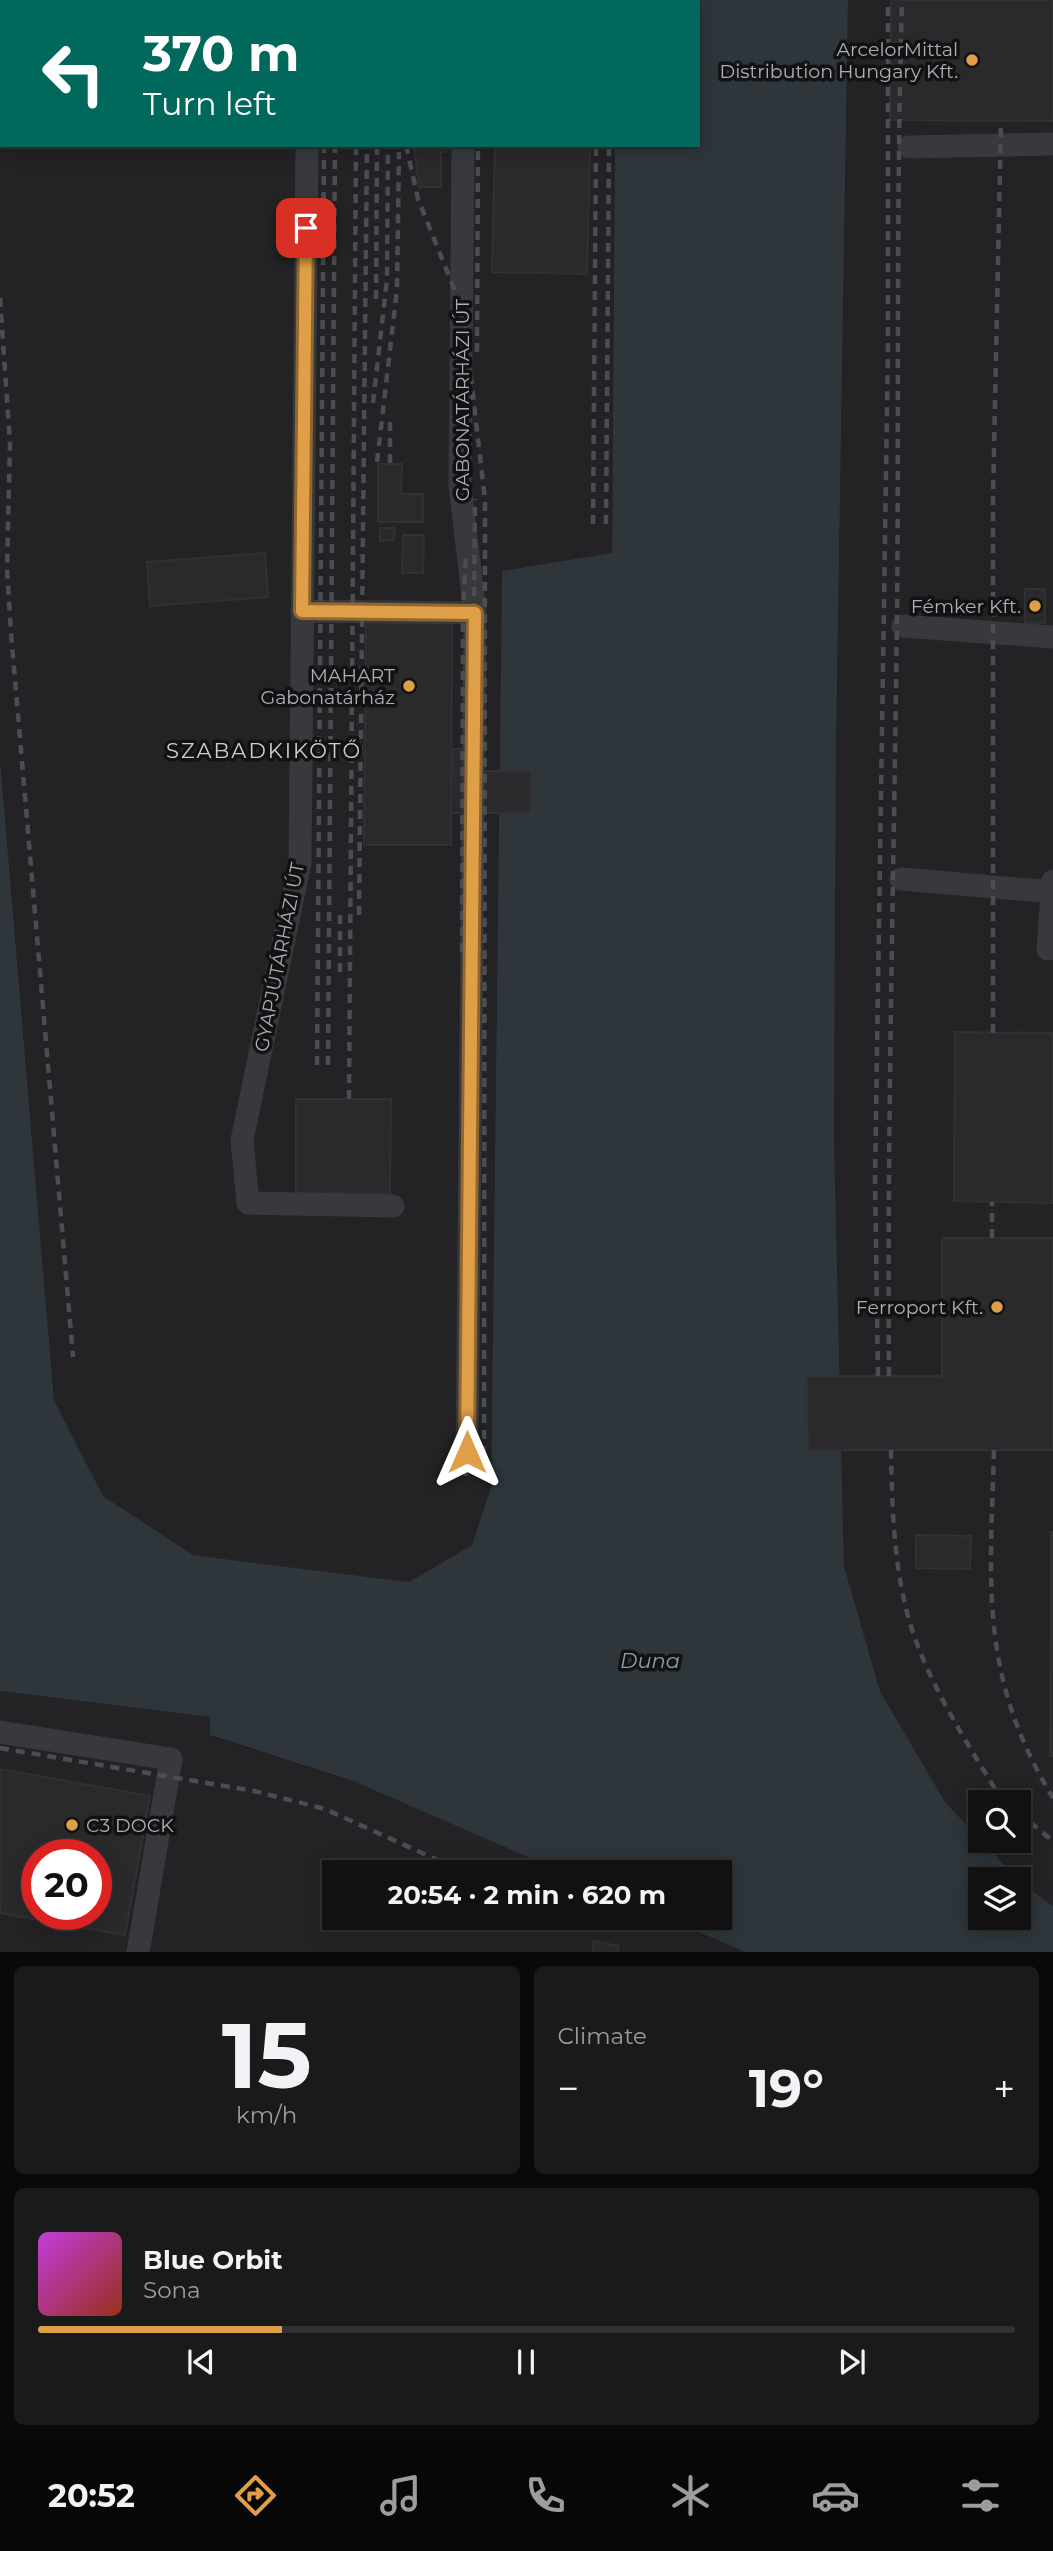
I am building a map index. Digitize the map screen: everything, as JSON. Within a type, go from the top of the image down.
[{"type":"lane","points":[[909,147],[1053,144]]},
{"type":"lane","name":"GYAPJÚTÁRHÁZI ÚT","points":[[307,147],[300,863],[242,1140],[248,1203],[393,1206]]},
{"type":"lane","name":"GABONATÁRHÁZI ÚT","points":[[463,147],[460,485],[475,613],[467,1452]]},
{"type":"lane","points":[[302,611],[475,613]]},
{"type":"lane","points":[[903,626],[1053,637]]},
{"type":"lane","points":[[901,879],[1053,892]]},
{"type":"lane","points":[[1048,949],[1053,881]]},
{"type":"lane","points":[[0,1732],[171,1759],[138,1952]]},
{"type":"shaded area","points":[[848,0],[1053,0],[1053,1906],[1031,1891],[1031,1867],[1006,1867],[993,1853],[1031,1853],[1031,1790],[968,1790],[968,1826],[945,1802],[880,1691],[844,1566],[834,1135],[836,750]]},
{"type":"shaded area","points":[[0,147],[615,147],[612,554],[502,572],[491,1487],[472,1545],[409,1582],[193,1555],[103,1496],[54,1399],[0,759]]},
{"type":"shaded area","points":[[0,1691],[210,1717],[211,1736],[353,1781],[534,1860],[322,1860],[322,1930],[694,1930],[745,1952],[0,1952]]},
{"type":"water","name":"Duna","points":[[700,0],[848,0],[836,750],[834,1135],[844,1566],[880,1691],[945,1802],[968,1826],[968,1853],[993,1853],[1007,1867],[968,1867],[968,1930],[1031,1930],[1031,1890],[1053,1906],[1053,1952],[745,1952],[694,1930],[732,1930],[732,1860],[534,1860],[353,1781],[210,1735],[210,1717],[0,1691],[0,759],[54,1400],[103,1496],[193,1555],[409,1582],[472,1545],[491,1487],[502,571],[612,553],[615,147],[700,147]]},
{"type":"building","name":"ArcelorMittal Distribution Hungary Kft.","points":[[891,0],[1053,0],[1053,121],[890,120]]},
{"type":"building","points":[[414,147],[446,147],[446,152],[441,152],[441,187],[419,187]]},
{"type":"building","points":[[495,147],[590,147],[587,274],[492,272]]},
{"type":"building","points":[[378,464],[402,464],[401,494],[423,494],[423,522],[378,522]]},
{"type":"building","points":[[380,528],[395,528],[394,540],[380,541]]},
{"type":"building","points":[[403,535],[424,535],[423,573],[402,573]]},
{"type":"building","points":[[265,553],[268,597],[150,606],[147,562]]},
{"type":"building","name":"Fémker Kft.","points":[[1025,589],[1045,589],[1045,623],[1025,623]]},
{"type":"building","name":"MAHART Gabonatárház","points":[[366,622],[452,623],[451,845],[364,845]]},
{"type":"building","points":[[452,749],[478,749],[478,771],[531,771],[530,813],[451,813]]},
{"type":"building","points":[[955,1032],[1053,1033],[1053,1203],[954,1201]]},
{"type":"building","points":[[296,1099],[391,1099],[390,1194],[296,1193]]},
{"type":"building","name":"Ferroport Kft.","points":[[942,1238],[1053,1238],[1053,1450],[808,1450],[807,1376],[942,1376]]},
{"type":"building","points":[[1053,1532],[1053,1756],[1050,1756]]},
{"type":"building","points":[[916,1535],[971,1536],[970,1569],[916,1568]]},
{"type":"building","name":"C3 DOCK","points":[[0,1769],[150,1796],[125,1935],[97,1930],[112,1930],[112,1839],[21,1839],[21,1917],[0,1913]]},
{"type":"building","points":[[594,1941],[619,1946],[617,1952],[592,1952]]},
{"type":"railway","points":[[878,1376],[875,1180],[888,346],[888,0]]},
{"type":"railway","points":[[889,1376],[902,0]]},
{"type":"railway","points":[[993,1033],[993,497],[1001,121]]},
{"type":"railway","points":[[317,1065],[324,147]]},
{"type":"railway","points":[[328,1065],[335,147]]},
{"type":"railway","points":[[349,1099],[356,147]]},
{"type":"railway","points":[[359,915],[367,147]]},
{"type":"railway","points":[[376,299],[377,147]]},
{"type":"railway","points":[[373,403],[387,279],[388,147]]},
{"type":"railway","points":[[406,147],[418,199],[453,286],[465,326],[485,500],[484,1476]]},
{"type":"railway","points":[[477,352],[478,147]]},
{"type":"railway","points":[[593,524],[596,147]]},
{"type":"railway","points":[[606,524],[609,147]]},
{"type":"railway","points":[[377,462],[397,289],[399,152]]},
{"type":"railway","points":[[0,298],[10,443],[7,569],[11,633],[73,1357]]},
{"type":"railway","points":[[390,422],[390,464]]},
{"type":"railway","points":[[466,1476],[475,499]]},
{"type":"railway","points":[[462,952],[463,613],[466,553]]},
{"type":"railway","points":[[340,915],[340,978]]},
{"type":"railway","points":[[992,1202],[992,1238]]},
{"type":"railway","points":[[891,1450],[899,1571],[916,1641],[943,1700],[996,1790]]},
{"type":"railway","points":[[994,1450],[991,1545],[994,1629],[1012,1711],[1029,1754],[1053,1798]]},
{"type":"railway","points":[[0,1748],[254,1791],[325,1809],[438,1860]]},
{"type":"railway","points":[[1031,1823],[1053,1841]]},
{"type":"place","name":"ArcelorMittal Distribution Hungary Kft.","points":[[972,60]]},
{"type":"place","name":"Fémker Kft.","points":[[1035,606]]},
{"type":"place","name":"MAHART Gabonatárház","points":[[409,686]]},
{"type":"place","name":"Ferroport Kft.","points":[[997,1307]]},
{"type":"place","name":"C3 DOCK","points":[[72,1825]]},
{"type":"district","name":"SZABADKIKÖTŐ","points":[[264,751]]},
{"type":"route","points":[[306,228],[302,611],[475,613],[467,1452]]}]
